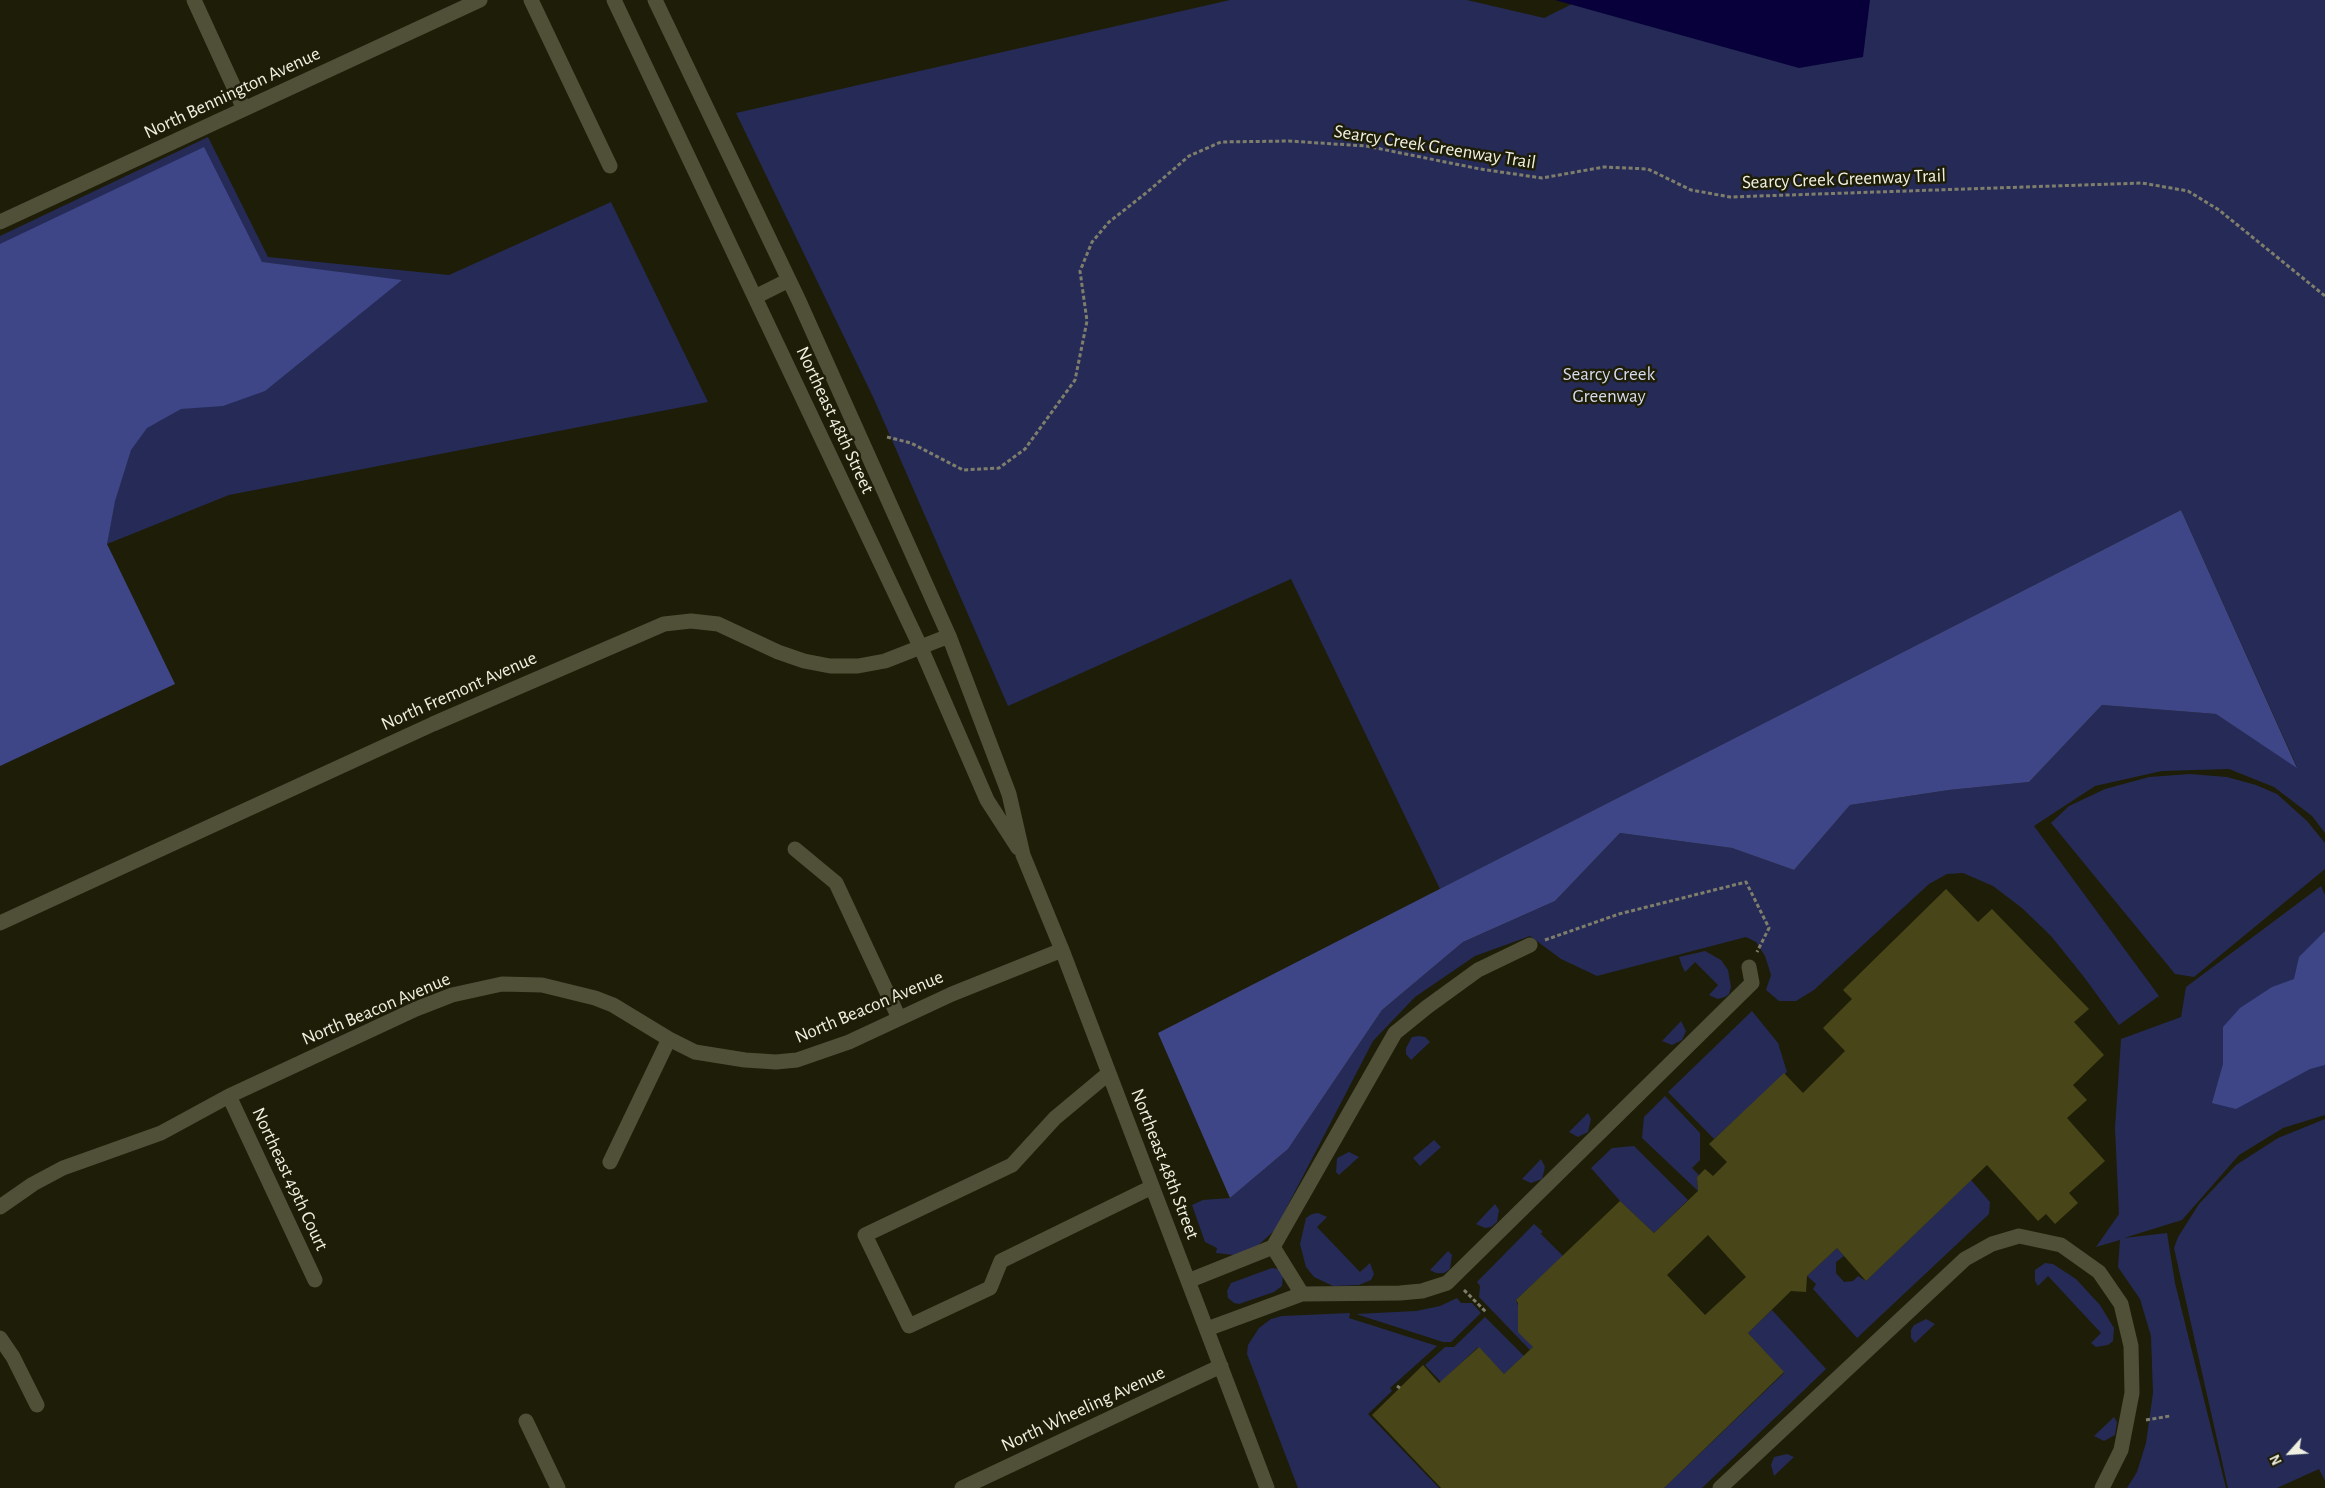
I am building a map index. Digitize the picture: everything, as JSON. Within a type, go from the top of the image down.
[{"type":"street","points":[[194,0],[244,109]]},
{"type":"street","name":"North Bennington Avenue","points":[[0,222],[480,0]]},
{"type":"street","points":[[531,0],[610,166]]},
{"type":"street","name":"Northeast 48th Street","points":[[614,0],[921,648],[987,800],[1023,855]]},
{"type":"street","name":"Northeast 48th Street","points":[[656,0],[788,280],[911,548],[949,636],[1009,794],[1023,855],[1062,950],[1267,1488]]},
{"type":"street","points":[[755,297],[788,280]]},
{"type":"street","name":"North Fremont Avenue","points":[[0,923],[433,724],[664,624],[691,621],[718,624],[778,652],[804,661],[830,666],[858,666],[885,661],[949,636]]},
{"type":"street","points":[[795,849],[836,883],[899,1018]]},
{"type":"street","points":[[1188,1281],[1273,1247],[1395,1033],[1478,970],[1530,945]]},
{"type":"street","name":"North Beacon Avenue","points":[[0,1207],[33,1184],[63,1168],[160,1133],[229,1096],[416,1009],[452,996],[502,984],[542,985],[595,998],[635,1017],[668,1040],[695,1052],[744,1060],[776,1062],[798,1060],[849,1042],[899,1018],[1062,950]]},
{"type":"street","points":[[1207,1330],[1302,1294],[1407,1293],[1422,1291],[1447,1283],[1752,983],[1749,967]]},
{"type":"street","points":[[610,1162],[668,1040]]},
{"type":"street","points":[[1108,1073],[1055,1118],[1012,1165],[866,1235],[909,1326],[990,1288],[1001,1261],[1152,1187]]},
{"type":"street","name":"Northeast 49th Court","points":[[229,1096],[315,1280]]},
{"type":"street","points":[[1720,1488],[1965,1259],[1992,1244],[2019,1236],[2061,1245],[2099,1272],[2121,1304],[2131,1346],[2132,1393],[2121,1450],[2102,1488]]},
{"type":"street","points":[[1273,1247],[1302,1294]]},
{"type":"street","points":[[0,1338],[13,1357],[37,1405]]},
{"type":"street","name":"North Wheeling Avenue","points":[[962,1488],[1221,1366]]},
{"type":"street","points":[[526,1421],[558,1488]]},
{"type":"path","name":"Searcy Creek Greenway Trail","points":[[887,437],[911,442],[963,470],[999,468],[1024,449],[1075,380],[1087,321],[1080,271],[1092,242],[1109,222],[1189,156],[1221,142],[1289,141],[1366,146],[1480,169],[1542,178],[1604,167],[1648,169],[1691,190],[1730,197],[2142,183],[2188,191],[2219,210],[2325,296]]},
{"type":"path","points":[[1530,945],[1618,914],[1746,882],[1769,928],[1749,967]]},
{"type":"path","points":[[1464,1290],[1486,1312]]},
{"type":"path","points":[[2146,1420],[2170,1416]]},
{"type":"green space","name":"Searcy Creek Greenway","points":[[1230,0],[1467,0],[1544,18],[1580,0],[2325,0],[2325,833],[2312,816],[2274,787],[2229,769],[2162,771],[2095,786],[2034,826],[2159,996],[2119,1025],[2051,936],[2022,908],[1993,886],[1963,873],[1947,874],[1929,884],[1814,990],[1796,1001],[1779,1001],[1766,990],[1771,975],[1765,956],[1756,942],[1746,937],[1597,976],[1561,959],[1530,936],[1475,956],[1415,997],[1373,1041],[1275,1230],[1253,1250],[1234,1255],[1216,1253],[1217,1248],[1205,1242],[1192,1205],[1203,1200],[1230,1198],[1288,1149],[1382,1010],[1463,942],[1555,901],[1620,833],[1732,848],[1794,870],[1850,805],[1949,790],[2029,782],[2102,705],[2216,714],[2297,767],[2181,510],[1440,889],[1291,579],[1008,706],[874,399],[736,113]]},
{"type":"green space","points":[[208,137],[268,257],[449,275],[611,202],[708,402],[229,495],[0,587],[0,236]]},
{"type":"green space","points":[[2190,774],[2227,777],[2256,785],[2277,794],[2307,821],[2325,843],[2325,869],[2194,977],[2175,974],[2051,823],[2069,806],[2105,789],[2149,777]]},
{"type":"green space","points":[[2321,886],[2325,895],[2325,1115],[2283,1128],[2239,1155],[2182,1220],[2124,1238],[2167,1233],[2175,1283],[2226,1488],[2127,1488],[2137,1472],[2146,1443],[2153,1393],[2151,1336],[2140,1299],[2118,1267],[2120,1240],[2096,1247],[2119,1214],[2115,1128],[2121,1039],[2181,1017],[2186,987]]},
{"type":"green space","points":[[1705,951],[1721,960],[1728,970],[1731,987],[1729,994],[1725,997],[1718,999],[1709,995],[1718,985],[1695,962],[1685,972],[1682,966],[1679,957]]},
{"type":"green space","points":[[1752,1011],[1778,1043],[1787,1072],[1714,1139],[1668,1092]]},
{"type":"green space","points":[[1681,1021],[1686,1031],[1682,1040],[1672,1045],[1662,1041]]},
{"type":"green space","points":[[1412,1037],[1425,1037],[1430,1042],[1411,1060],[1406,1054],[1406,1048]]},
{"type":"green space","points":[[1665,1096],[1700,1133],[1700,1160],[1692,1168],[1699,1175],[1697,1177],[1698,1191],[1642,1138],[1644,1117]]},
{"type":"green space","points":[[1588,1113],[1591,1119],[1588,1132],[1578,1137],[1569,1132]]},
{"type":"green space","points":[[2325,1119],[2325,1481],[2319,1469],[2277,1488],[2228,1488],[2174,1248],[2178,1237],[2199,1204],[2236,1165],[2278,1138]]},
{"type":"green space","points":[[1434,1140],[1441,1147],[1420,1166],[1413,1158]]},
{"type":"green space","points":[[1634,1146],[1688,1200],[1654,1233],[1620,1201],[1591,1168],[1612,1148]]},
{"type":"green space","points":[[1349,1152],[1359,1157],[1339,1175],[1336,1172],[1337,1158]]},
{"type":"green space","points":[[1541,1159],[1545,1167],[1542,1179],[1531,1183],[1522,1179]]},
{"type":"green space","points":[[1971,1180],[1990,1202],[1989,1214],[1857,1338],[1813,1289],[1816,1284],[1807,1276],[1837,1248],[1844,1256],[1836,1262],[1836,1273],[1844,1282],[1853,1281],[1858,1276],[1866,1281]]},
{"type":"green space","points":[[1495,1204],[1499,1210],[1497,1222],[1491,1227],[1485,1228],[1476,1224]]},
{"type":"green space","points":[[1318,1213],[1327,1217],[1317,1227],[1360,1272],[1370,1263],[1374,1274],[1371,1280],[1359,1285],[1333,1286],[1314,1277],[1306,1267],[1300,1244],[1306,1218]]},
{"type":"green space","points":[[1534,1224],[1542,1231],[1540,1233],[1563,1256],[1516,1300],[1533,1347],[1530,1350],[1479,1297],[1480,1286],[1477,1282]]},
{"type":"green space","points":[[1448,1251],[1452,1255],[1450,1269],[1444,1273],[1436,1273],[1430,1270]]},
{"type":"green space","points":[[2045,1263],[2053,1264],[2076,1279],[2100,1305],[2114,1328],[2113,1341],[2108,1345],[2096,1347],[2091,1343],[2101,1333],[2048,1276],[2038,1286],[2035,1281],[2035,1270]]},
{"type":"green space","points":[[1272,1268],[1279,1269],[1283,1275],[1282,1286],[1274,1292],[1239,1304],[1234,1303],[1228,1298],[1227,1291],[1231,1283]]},
{"type":"green space","points":[[1457,1298],[1461,1303],[1472,1303],[1481,1313],[1451,1342],[1443,1342],[1356,1314],[1416,1311],[1440,1306]]},
{"type":"green space","points":[[1772,1310],[1826,1369],[1702,1488],[1664,1488],[1784,1373],[1748,1333]]},
{"type":"green space","points":[[1350,1313],[1349,1318],[1437,1346],[1390,1388],[1392,1391],[1368,1414],[1439,1488],[1298,1488],[1247,1354],[1248,1345],[1259,1328],[1271,1319],[1282,1316]]},
{"type":"green space","points":[[1485,1317],[1524,1356],[1504,1374],[1478,1347],[1441,1382],[1425,1365],[1445,1347],[1454,1347]]},
{"type":"green space","points":[[1926,1319],[1935,1324],[1915,1343],[1911,1338],[1911,1330],[1914,1325]]},
{"type":"green space","points":[[2114,1417],[2117,1422],[2115,1435],[2104,1441],[2094,1436]]},
{"type":"green space","points":[[1787,1454],[1794,1457],[1774,1476],[1771,1465],[1774,1457]]},
{"type":"shaded area","points":[[1555,0],[1870,0],[1863,57],[1799,68]]},
{"type":"shaded area","points":[[204,147],[262,262],[402,280],[265,391],[223,406],[181,409],[147,428],[131,450],[115,501],[107,544],[175,684],[0,766],[0,244]]},
{"type":"shaded area","points":[[2181,510],[2297,768],[2216,714],[2102,705],[2029,782],[1949,790],[1850,805],[1794,870],[1732,848],[1620,833],[1555,901],[1463,942],[1382,1010],[1288,1149],[1230,1198],[1158,1033]]},
{"type":"shaded area","points":[[2325,931],[2325,1065],[2310,1069],[2236,1109],[2212,1103],[2223,1064],[2223,1027],[2240,1008],[2272,987],[2294,979],[2299,957]]},
{"type":"building","points":[[1946,889],[1978,922],[1992,909],[2089,1009],[2074,1022],[2104,1055],[2073,1085],[2087,1100],[2067,1118],[2105,1161],[2069,1193],[2078,1203],[2055,1224],[2046,1214],[2038,1221],[1987,1165],[1866,1281],[1837,1248],[1807,1276],[1806,1292],[1791,1291],[1748,1333],[1784,1372],[1664,1488],[1441,1488],[1372,1415],[1423,1365],[1439,1383],[1479,1347],[1504,1374],[1533,1347],[1518,1332],[1518,1303],[1516,1300],[1620,1201],[1654,1233],[1698,1191],[1697,1177],[1705,1169],[1713,1176],[1727,1162],[1709,1144],[1784,1073],[1803,1093],[1845,1051],[1823,1028],[1852,999],[1843,990]],"holes":[[[1708,1235],[1746,1277],[1705,1315],[1667,1275]]]}]
